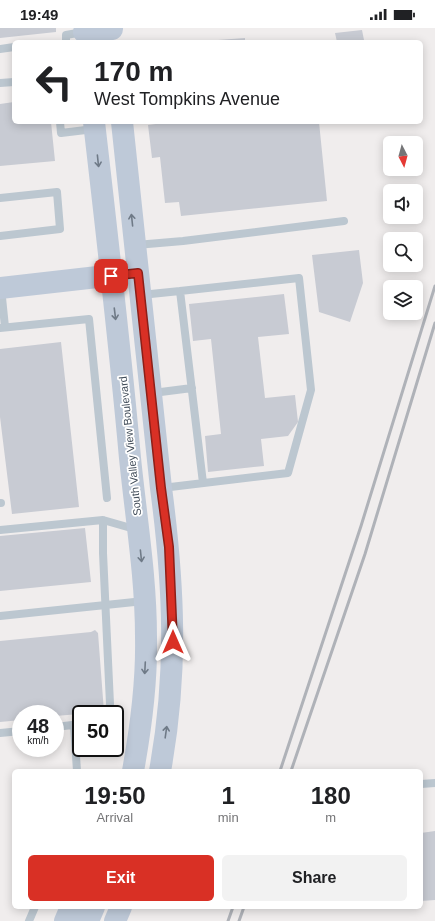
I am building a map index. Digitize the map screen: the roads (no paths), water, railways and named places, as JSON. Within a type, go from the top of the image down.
[{"type":"main road","points":[[75,35],[114,32]]},
{"type":"main road","points":[[122,124],[161,488],[169,547],[173,630],[168,716],[160,769]]},
{"type":"main road","name":"South Valley View Boulevard","points":[[94,126],[138,530],[144,601],[146,662],[133,766]]},
{"type":"main road","points":[[108,247],[135,245]]},
{"type":"main road","points":[[1,288],[138,273]]},
{"type":"main road","points":[[65,921],[70,909]]},
{"type":"main road","points":[[88,921],[93,909]]},
{"type":"main road","points":[[115,921],[121,909]]},
{"type":"main road","points":[[132,921],[135,909]]},
{"type":"lane","points":[[0,49],[12,48]]},
{"type":"lane","points":[[0,83],[12,82]]},
{"type":"lane","points":[[60,124],[61,133],[94,126]]},
{"type":"lane","points":[[0,198],[57,192],[60,229],[0,236]]},
{"type":"lane","points":[[135,245],[182,241],[344,221]]},
{"type":"lane","points":[[140,295],[300,278],[311,390],[288,473],[161,488]]},
{"type":"lane","points":[[1,288],[3,328],[89,319],[107,498]]},
{"type":"lane","points":[[180,291],[203,483]]},
{"type":"lane","points":[[151,393],[192,388]]},
{"type":"lane","points":[[104,520],[103,553],[110,705]]},
{"type":"lane","points":[[0,530],[104,520],[138,530]]},
{"type":"lane","points":[[0,616],[144,601]]},
{"type":"lane","points":[[0,733],[12,732]]},
{"type":"lane","points":[[77,757],[77,769]]},
{"type":"lane","points":[[423,784],[435,783]]},
{"type":"lane","points":[[29,921],[34,909]]},
{"type":"railway","points":[[281,769],[361,526],[435,286]]},
{"type":"railway","points":[[292,769],[365,554],[435,323]]},
{"type":"railway","points":[[228,921],[232,909]]},
{"type":"railway","points":[[239,921],[243,909]]}]
